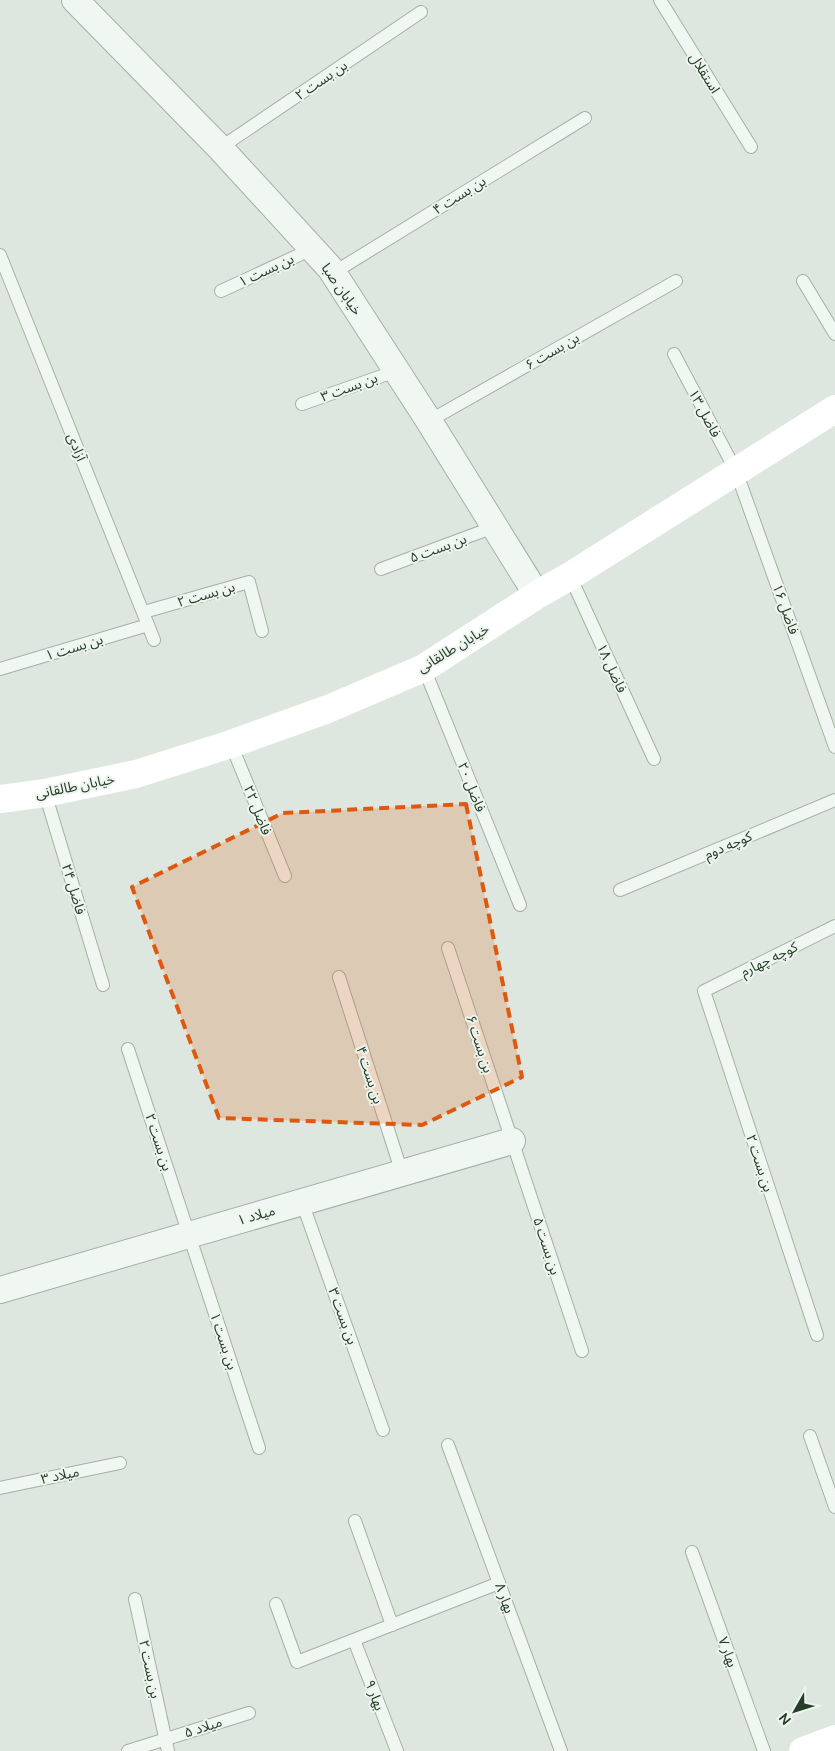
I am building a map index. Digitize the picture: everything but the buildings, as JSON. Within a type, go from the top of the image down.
[{"type":"main road","name":"خیابان طالقانی","points":[[0,799],[45,793],[136,774],[231,744],[328,709],[424,668],[537,595],[835,409]]},
{"type":"main road","points":[[803,1751],[835,1739]]},
{"type":"street","name":"خیابان صبا","points":[[75,0],[220,148],[333,273],[429,420],[537,595]]},
{"type":"street","name":"میلاد ۱","points":[[0,1290],[512,1141]]},
{"type":"lane","name":"استقلال","points":[[660,0],[751,147]]},
{"type":"lane","name":"بن بست ۲","points":[[220,148],[421,12]]},
{"type":"lane","name":"بن بست ۴","points":[[333,273],[585,118]]},
{"type":"lane","name":"بن بست ۱","points":[[221,291],[312,249]]},
{"type":"lane","name":"آزادی","points":[[0,255],[154,640]]},
{"type":"lane","name":"بن بست ۶","points":[[429,420],[676,281]]},
{"type":"lane","points":[[803,281],[835,334]]},
{"type":"lane","name":"فاضل ۱۳","points":[[674,354],[736,471]]},
{"type":"lane","name":"بن بست ۳","points":[[302,404],[396,371]]},
{"type":"lane","name":"فاضل ۱۶","points":[[736,471],[835,748]]},
{"type":"lane","name":"بن بست ۵","points":[[381,569],[494,527]]},
{"type":"lane","name":"فاضل ۱۸","points":[[570,576],[654,759]]},
{"type":"lane","name":"بن بست ۲","points":[[144,612],[248,582],[262,631]]},
{"type":"lane","name":"بن بست ۱","points":[[0,669],[148,625]]},
{"type":"lane","name":"فاضل ۲۰","points":[[424,668],[520,905]]},
{"type":"lane","name":"فاضل ۲۲","points":[[231,744],[285,876]]},
{"type":"lane","name":"فاضل ۲۴","points":[[45,793],[103,985]]},
{"type":"lane","name":"کوچه دوم","points":[[620,890],[835,800]]},
{"type":"lane","name":"کوچه چهارم","points":[[704,991],[835,926]]},
{"type":"lane","name":"بن بست ۶","points":[[448,948],[512,1141]]},
{"type":"lane","name":"بن بست ۴","points":[[338,977],[402,1173]]},
{"type":"lane","name":"بن بست ۲","points":[[704,991],[816,1335]]},
{"type":"lane","name":"بن بست ۲","points":[[128,1049],[189,1235]]},
{"type":"lane","name":"بن بست ۵","points":[[512,1141],[582,1351]]},
{"type":"lane","name":"بن بست ۳","points":[[302,1202],[384,1430]]},
{"type":"lane","name":"بن بست ۱","points":[[189,1235],[259,1448]]},
{"type":"lane","points":[[810,1436],[835,1507]]},
{"type":"lane","name":"بهار ۸","points":[[448,1445],[561,1751]]},
{"type":"lane","name":"میلاد ۳","points":[[0,1488],[120,1463]]},
{"type":"lane","points":[[355,1521],[392,1625]]},
{"type":"lane","name":"بهار ۷","points":[[692,1552],[764,1751]]},
{"type":"lane","points":[[276,1604],[297,1662],[499,1583]]},
{"type":"lane","name":"بن بست ۲","points":[[135,1599],[167,1745]]},
{"type":"lane","name":"بهار ۹","points":[[354,1640],[397,1751]]},
{"type":"lane","name":"میلاد ۵","points":[[128,1751],[167,1745],[249,1712]]},
{"type":"highlighted area","points":[[466,804],[522,1077],[422,1125],[219,1118],[132,887],[283,813]]}]
